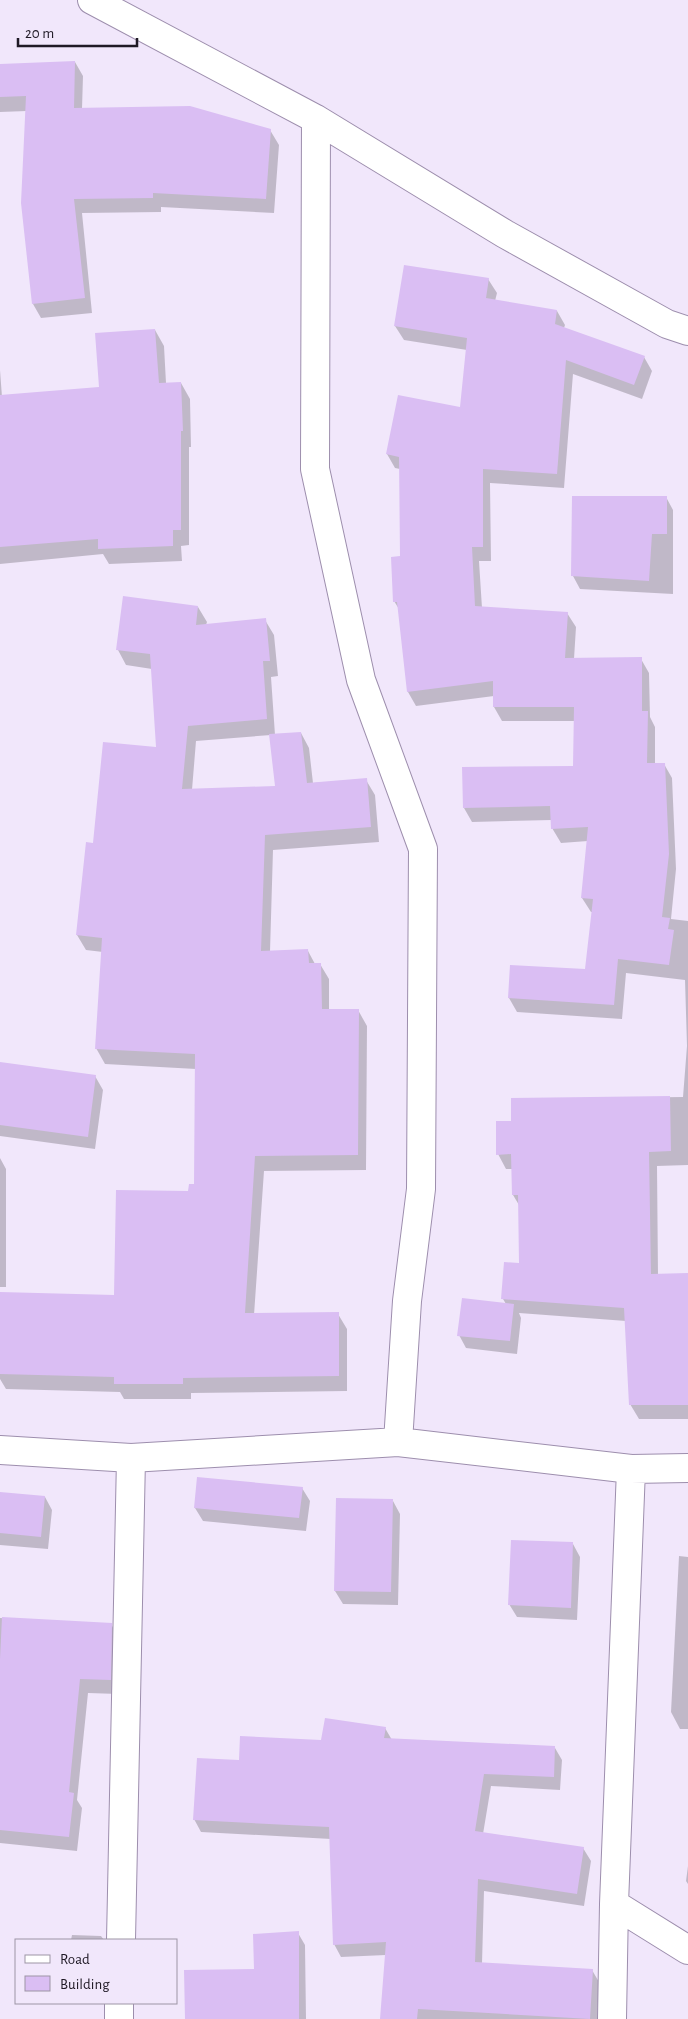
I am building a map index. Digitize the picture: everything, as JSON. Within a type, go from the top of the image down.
[{"type":"street","points":[[92,0],[316,119],[514,238],[667,324],[688,331]]},
{"type":"street","points":[[316,119],[316,469],[361,680],[423,849],[421,1188],[407,1301],[398,1442]]},
{"type":"street","points":[[0,1450],[131,1458],[398,1442],[631,1469],[688,1468]]},
{"type":"street","points":[[120,1939],[131,1458]]},
{"type":"street","points":[[612,2019],[614,1904],[631,1469]]},
{"type":"street","points":[[614,1904],[688,1950]]},
{"type":"street","points":[[119,2004],[119,2019]]},
{"type":"building","points":[[75,61],[74,108],[190,106],[271,129],[266,199],[153,193],[153,198],[74,199],[85,298],[32,304],[21,203],[26,96],[0,97],[0,64]]},
{"type":"building","points":[[404,265],[489,278],[486,298],[557,310],[555,324],[645,356],[634,385],[566,360],[557,474],[483,469],[483,547],[472,547],[475,606],[568,612],[565,658],[642,657],[642,711],[648,711],[647,763],[665,763],[669,854],[662,917],[670,918],[668,929],[674,930],[669,965],[618,959],[614,1005],[508,998],[510,965],[585,969],[593,899],[581,898],[588,827],[551,829],[550,806],[463,808],[462,767],[573,766],[574,707],[493,707],[493,681],[407,692],[397,602],[393,602],[391,557],[400,556],[399,457],[386,454],[398,395],[460,407],[467,338],[394,326]]},
{"type":"building","points":[[155,329],[159,383],[181,382],[183,431],[181,431],[181,530],[173,530],[173,546],[98,549],[98,539],[0,547],[0,395],[99,387],[95,333]]},
{"type":"building","points":[[572,496],[667,496],[667,534],[652,534],[649,581],[571,576]]},
{"type":"building","points":[[123,596],[198,606],[196,625],[266,618],[270,661],[263,661],[267,719],[188,726],[182,789],[275,786],[269,734],[301,732],[307,783],[367,778],[371,827],[265,835],[261,951],[308,949],[309,963],[321,963],[322,1009],[359,1009],[358,1155],[255,1156],[245,1313],[339,1312],[339,1376],[183,1378],[183,1384],[114,1384],[114,1377],[0,1374],[0,1292],[114,1295],[116,1190],[188,1191],[189,1184],[194,1184],[195,1054],[95,1049],[102,938],[76,935],[86,842],[93,843],[103,742],[156,747],[150,654],[116,650]]},
{"type":"building","points":[[0,1062],[96,1075],[88,1137],[0,1125]]},
{"type":"building","points":[[670,1096],[671,1151],[649,1152],[651,1274],[688,1273],[688,1405],[629,1405],[624,1308],[501,1299],[504,1262],[519,1263],[518,1195],[512,1195],[511,1154],[496,1155],[496,1121],[511,1121],[511,1098]]},
{"type":"building","points":[[462,1298],[514,1304],[510,1341],[457,1336]]},
{"type":"building","points":[[197,1477],[303,1487],[299,1518],[194,1508]]},
{"type":"building","points":[[0,1492],[45,1496],[41,1537],[0,1533]]},
{"type":"building","points":[[336,1498],[393,1499],[391,1592],[334,1591]]},
{"type":"building","points":[[511,1540],[573,1542],[571,1608],[508,1605]]},
{"type":"building","points":[[2,1617],[112,1623],[111,1680],[80,1679],[69,1792],[74,1793],[69,1837],[0,1830],[0,1659]]},
{"type":"building","points":[[325,1718],[386,1727],[384,1738],[555,1746],[554,1777],[484,1774],[475,1831],[584,1847],[577,1894],[478,1879],[475,1962],[593,1969],[590,2019],[418,2009],[417,2019],[380,2019],[386,1942],[333,1945],[329,1827],[193,1820],[197,1758],[239,1760],[240,1736],[321,1740]]},
{"type":"building","points":[[299,1931],[299,2019],[185,2019],[184,1970],[254,1969],[253,1934]]}]
